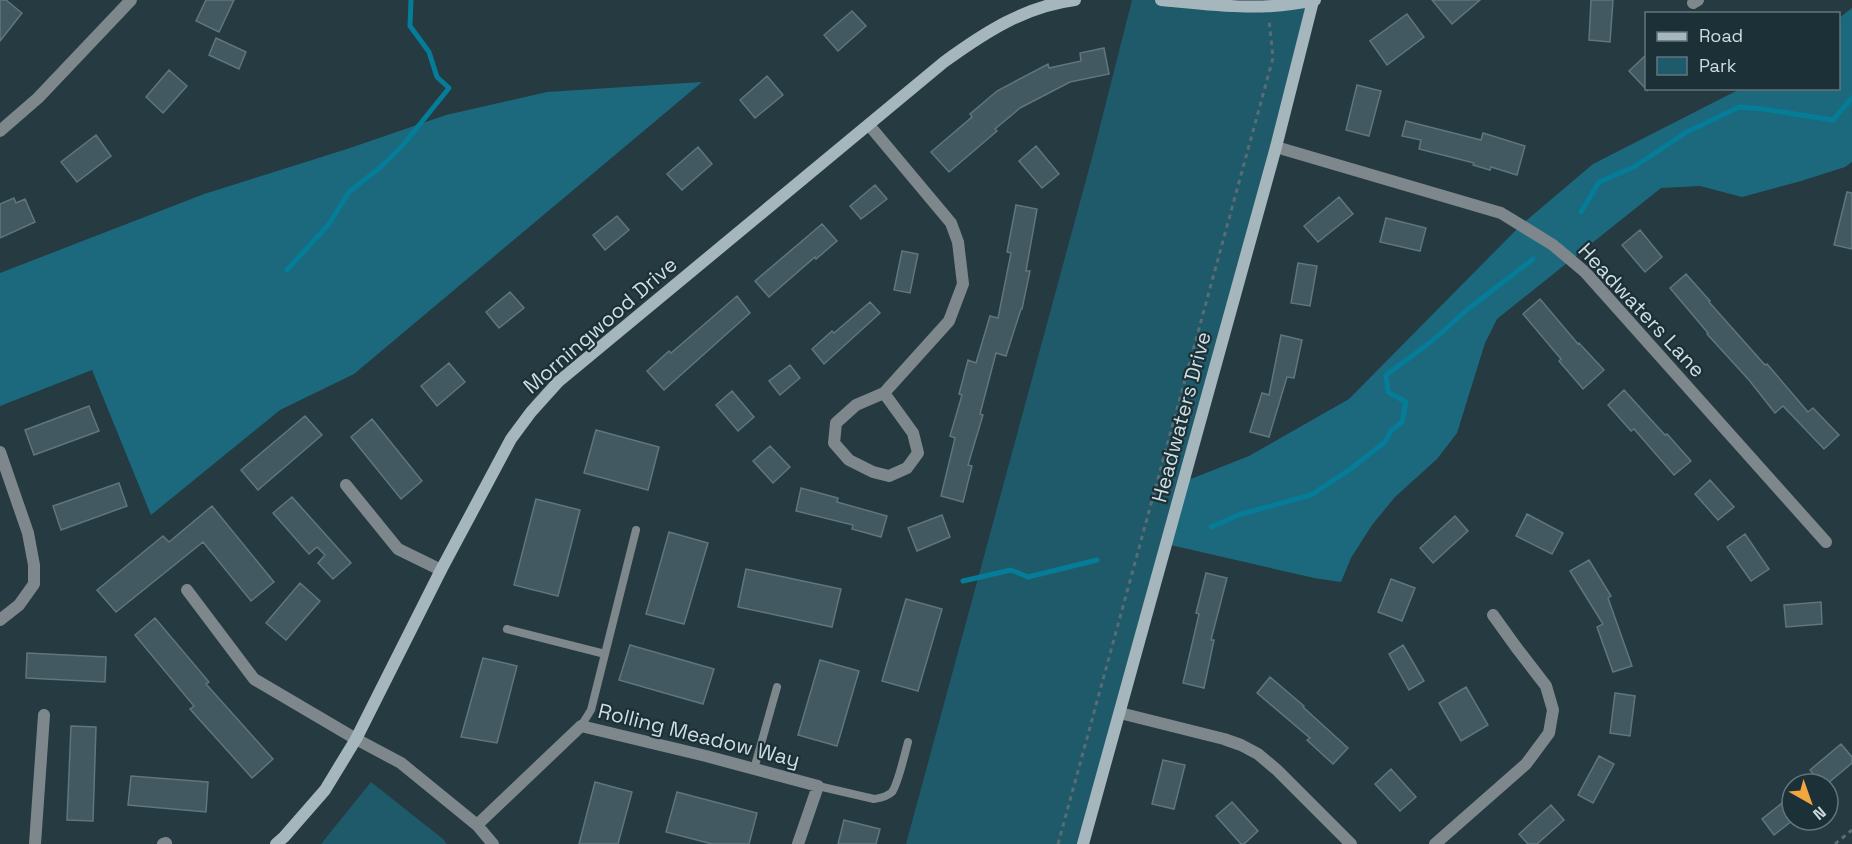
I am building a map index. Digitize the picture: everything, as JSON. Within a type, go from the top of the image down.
[{"type":"street","points":[[0,131],[39,98],[130,0]]},
{"type":"street","name":"Morningwood Drive","points":[[276,844],[325,790],[356,739],[441,570],[511,439],[558,382],[944,62],[995,28],[1027,12],[1046,5],[1075,0]]},
{"type":"street","points":[[1161,0],[1271,8],[1314,0]]},
{"type":"street","name":"Headwaters Drive","points":[[1083,844],[1276,147],[1314,0]]},
{"type":"street","points":[[869,125],[951,223],[957,242],[963,284],[949,321],[884,393],[856,405],[836,423],[834,443],[849,460],[873,472],[889,476],[907,468],[918,453],[913,433],[884,393]]},
{"type":"street","name":"Headwaters Lane","points":[[1276,147],[1501,213],[1553,244],[1585,272],[1826,542]]},
{"type":"street","points":[[0,452],[28,533],[34,565],[34,584],[19,605],[0,620]]},
{"type":"street","points":[[346,485],[398,549],[441,570]]},
{"type":"street","points":[[187,590],[254,679],[400,763],[477,825],[493,844]]},
{"type":"street","points":[[1435,844],[1526,764],[1548,733],[1553,710],[1546,686],[1493,615]]},
{"type":"street","points":[[1120,713],[1224,739],[1258,754],[1351,844]]},
{"type":"street","points":[[35,844],[44,715]]},
{"type":"street","name":"Rolling Meadow Way","points":[[477,825],[581,726],[818,786],[798,844]]},
{"type":"lane","points":[[581,726],[591,710],[636,530]]},
{"type":"lane","points":[[507,629],[605,654]]},
{"type":"lane","points":[[754,769],[777,687]]},
{"type":"lane","points":[[818,786],[874,799],[884,797],[891,792],[895,784],[908,742]]},
{"type":"path","points":[[1058,844],[1273,58],[1268,23],[1271,8]]},
{"type":"path","points":[[1835,844],[1852,830]]},
{"type":"green space","points":[[1132,0],[1161,0],[1233,7],[1313,1],[1083,844],[906,844],[1093,154]]},
{"type":"green space","points":[[371,782],[443,839],[447,844],[321,844]]},
{"type":"shaded area","points":[[1852,8],[1852,162],[1845,167],[1801,181],[1742,197],[1700,186],[1661,188],[1497,319],[1485,343],[1457,433],[1437,459],[1395,497],[1372,525],[1351,558],[1341,582],[1314,578],[1166,544],[1183,482],[1249,456],[1349,399],[1521,225],[1593,164],[1738,90],[1840,90],[1840,17]]},
{"type":"shaded area","points":[[702,82],[354,374],[280,410],[151,515],[92,370],[0,406],[0,273],[204,194],[446,115],[547,92]]},
{"type":"building","points":[[0,0],[6,0],[22,13],[0,41]]},
{"type":"building","points":[[206,0],[234,0],[219,32],[196,21]]},
{"type":"building","points":[[1432,0],[1480,0],[1452,24]]},
{"type":"building","points":[[1591,0],[1613,0],[1610,42],[1589,40]]},
{"type":"building","points":[[852,11],[866,26],[838,51],[824,35]]},
{"type":"building","points":[[1407,14],[1424,37],[1387,65],[1370,41]]},
{"type":"building","points":[[216,38],[246,52],[239,69],[209,55]]},
{"type":"building","points":[[1104,48],[1109,74],[1070,82],[1020,108],[949,172],[931,152],[972,117],[970,114],[997,91],[1048,64],[1049,68],[1081,61],[1080,53]]},
{"type":"building","points":[[1645,56],[1645,88],[1629,71]]},
{"type":"building","points":[[169,70],[187,86],[163,113],[146,97]]},
{"type":"building","points":[[767,76],[783,95],[755,118],[740,100]]},
{"type":"building","points":[[1357,85],[1381,91],[1369,136],[1346,130]]},
{"type":"building","points":[[1406,121],[1481,140],[1483,133],[1525,146],[1517,175],[1491,167],[1490,170],[1473,165],[1474,163],[1419,149],[1421,140],[1402,136]]},
{"type":"building","points":[[96,135],[111,156],[77,182],[61,162]]},
{"type":"building","points":[[1036,146],[1059,174],[1042,188],[1019,161]]},
{"type":"building","points":[[698,147],[712,164],[682,190],[667,174]]},
{"type":"building","points":[[875,185],[887,199],[861,219],[850,206]]},
{"type":"building","points":[[1847,192],[1852,193],[1852,249],[1834,245]]},
{"type":"building","points":[[1339,197],[1353,214],[1318,242],[1304,226]]},
{"type":"building","points":[[14,198],[16,203],[25,199],[35,222],[0,238],[0,204]]},
{"type":"building","points":[[1016,205],[1037,209],[1026,271],[1030,271],[1022,309],[1006,356],[996,353],[980,414],[983,415],[968,465],[972,466],[963,502],[941,496],[955,438],[950,436],[962,395],[959,394],[968,360],[976,363],[990,316],[998,318],[1011,253],[1007,252]]},
{"type":"building","points":[[617,216],[629,230],[605,250],[593,235]]},
{"type":"building","points":[[1386,218],[1426,228],[1420,251],[1380,242]]},
{"type":"building","points":[[822,224],[837,241],[769,297],[755,281]]},
{"type":"building","points":[[1640,230],[1662,257],[1645,272],[1622,245]]},
{"type":"building","points":[[902,251],[918,254],[910,293],[894,290]]},
{"type":"building","points":[[1298,263],[1317,266],[1310,306],[1291,303]]},
{"type":"building","points":[[1686,274],[1808,412],[1813,408],[1839,435],[1824,449],[1783,406],[1775,413],[1670,288]]},
{"type":"building","points":[[510,292],[524,308],[499,328],[486,312]]},
{"type":"building","points":[[737,296],[750,313],[664,390],[647,371]]},
{"type":"building","points":[[1540,299],[1578,344],[1604,370],[1583,389],[1523,314]]},
{"type":"building","points":[[870,302],[880,313],[824,364],[812,349]]},
{"type":"building","points":[[1281,335],[1302,340],[1294,378],[1287,377],[1269,437],[1250,432],[1262,393],[1269,395]]},
{"type":"building","points":[[449,363],[465,382],[437,406],[421,386]]},
{"type":"building","points":[[790,365],[800,378],[780,395],[769,381]]},
{"type":"building","points":[[1624,390],[1691,461],[1674,475],[1634,429],[1631,431],[1608,405]]},
{"type":"building","points":[[732,391],[754,417],[738,431],[716,405]]},
{"type":"building","points":[[89,406],[99,431],[34,455],[25,430]]},
{"type":"building","points":[[305,416],[322,435],[258,490],[241,470]]},
{"type":"building","points":[[372,419],[422,481],[401,499],[351,437]]},
{"type":"building","points":[[596,430],[659,447],[648,490],[584,473]]},
{"type":"building","points":[[770,446],[790,467],[773,483],[753,461]]},
{"type":"building","points":[[1710,480],[1734,507],[1718,520],[1695,494]]},
{"type":"building","points":[[119,483],[127,506],[61,530],[53,506]]},
{"type":"building","points":[[801,488],[838,498],[837,502],[887,516],[881,537],[852,529],[853,525],[796,511]]},
{"type":"building","points":[[292,497],[351,563],[333,579],[318,563],[325,555],[317,547],[309,554],[273,513]]},
{"type":"building","points":[[536,499],[580,510],[558,596],[514,585]]},
{"type":"building","points":[[212,506],[274,582],[251,601],[203,542],[116,612],[97,590],[163,536],[169,542]]},
{"type":"building","points":[[1527,514],[1563,533],[1552,554],[1516,536]]},
{"type":"building","points":[[942,515],[950,537],[917,551],[908,528]]},
{"type":"building","points":[[1455,516],[1468,531],[1433,563],[1420,548]]},
{"type":"building","points":[[669,532],[708,543],[684,624],[646,614]]},
{"type":"building","points":[[1745,534],[1769,569],[1751,581],[1727,547]]},
{"type":"building","points":[[1589,560],[1611,596],[1608,598],[1632,666],[1613,672],[1597,627],[1603,624],[1570,571]]},
{"type":"building","points":[[746,569],[841,589],[832,627],[738,607]]},
{"type":"building","points":[[1206,573],[1227,578],[1211,640],[1214,640],[1204,688],[1183,683]]},
{"type":"building","points":[[1391,579],[1415,588],[1402,621],[1378,612]]},
{"type":"building","points":[[300,583],[320,601],[286,640],[266,623]]},
{"type":"building","points":[[906,599],[942,609],[918,691],[882,681]]},
{"type":"building","points":[[1821,602],[1822,624],[1786,627],[1784,605]]},
{"type":"building","points":[[155,618],[209,682],[206,684],[273,759],[252,778],[190,709],[194,706],[135,635]]},
{"type":"building","points":[[630,645],[714,669],[703,704],[619,680]]},
{"type":"building","points":[[1403,645],[1424,681],[1409,690],[1389,654]]},
{"type":"building","points":[[27,653],[106,657],[105,682],[26,678]]},
{"type":"building","points":[[483,658],[517,666],[497,743],[461,737]]},
{"type":"building","points":[[820,660],[859,671],[837,746],[798,735]]},
{"type":"building","points":[[1270,677],[1348,748],[1333,764],[1307,740],[1310,738],[1257,693]]},
{"type":"building","points":[[1466,687],[1488,725],[1461,741],[1439,703]]},
{"type":"building","points":[[1615,693],[1635,696],[1630,736],[1610,733]]},
{"type":"building","points":[[71,726],[96,727],[93,821],[67,820]]},
{"type":"building","points":[[1841,744],[1852,757],[1852,763],[1840,773],[1812,772],[1810,770]]},
{"type":"building","points":[[1599,756],[1614,764],[1593,803],[1578,795]]},
{"type":"building","points":[[1163,760],[1185,765],[1174,809],[1152,804]]},
{"type":"building","points":[[1391,769],[1416,797],[1400,811],[1375,784]]},
{"type":"building","points":[[131,776],[208,782],[206,812],[128,805]]},
{"type":"building","points":[[595,782],[632,792],[618,844],[579,844]]},
{"type":"building","points":[[677,792],[757,813],[749,844],[712,844],[666,832]]},
{"type":"building","points":[[1232,802],[1258,831],[1244,844],[1241,844],[1216,816]]},
{"type":"building","points":[[1551,805],[1564,820],[1537,844],[1528,844],[1519,834]]},
{"type":"building","points":[[1780,805],[1780,830],[1774,835],[1762,819]]},
{"type":"building","points":[[844,820],[880,829],[876,844],[838,844]]},
{"type":"waterway","points":[[287,270],[329,224],[349,192],[382,166],[404,144],[449,88],[437,77],[429,52],[410,26],[411,0]]},
{"type":"waterway","points":[[1581,212],[1599,182],[1634,167],[1685,133],[1739,107],[1833,120],[1852,98]]},
{"type":"waterway","points":[[1211,527],[1241,514],[1311,495],[1349,470],[1385,442],[1391,431],[1402,422],[1406,402],[1388,392],[1386,375],[1432,341],[1468,309],[1533,259]]},
{"type":"waterway","points":[[963,581],[1011,570],[1028,577],[1097,560]]}]
